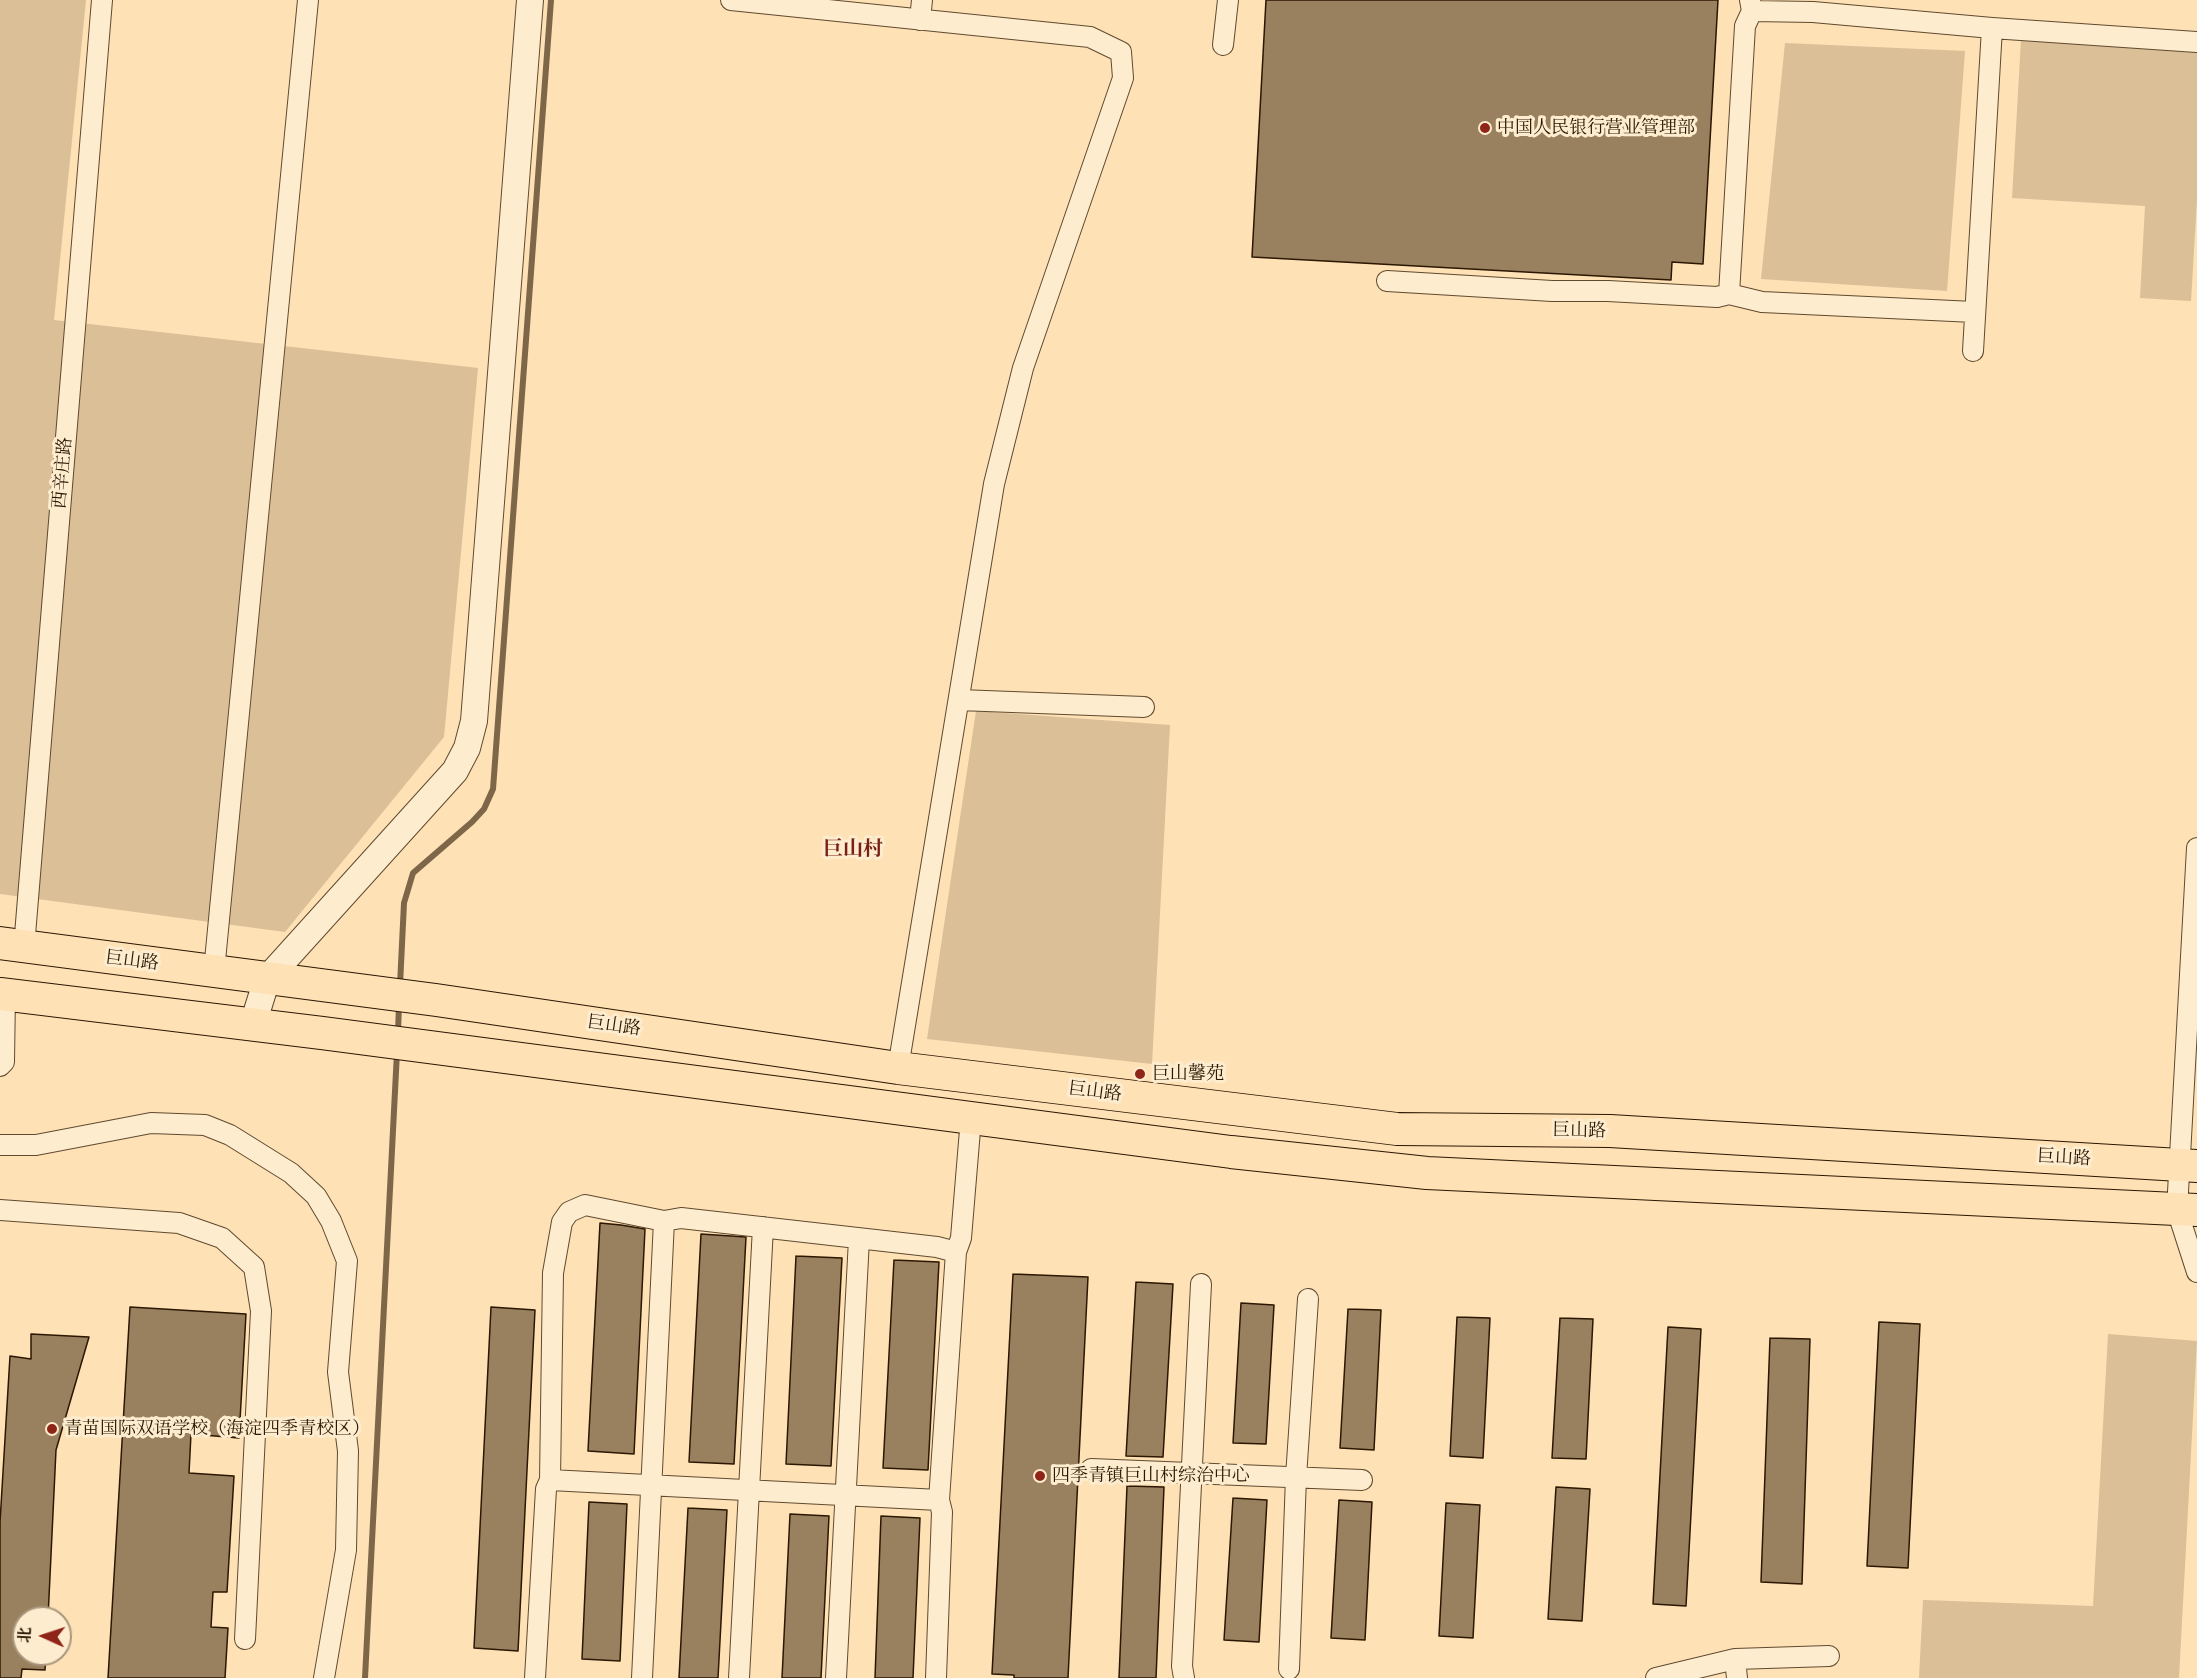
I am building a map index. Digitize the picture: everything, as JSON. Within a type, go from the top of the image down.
[{"type":"main road","name":"巨山路","points":[[12,945],[436,1000],[898,1068],[1397,1129],[1610,1131],[2188,1166]]},
{"type":"main road","points":[[2,994],[253,1024],[1231,1152],[1427,1173],[2187,1210]]},
{"type":"street","name":"西辛庄路","points":[[12,945],[102,0]]},
{"type":"street","points":[[214,971],[308,0]]},
{"type":"street","points":[[253,1024],[267,979],[455,771],[467,748],[474,721],[530,0]]},
{"type":"street","points":[[731,0],[1090,37],[1121,52],[1123,78],[1023,368],[994,484],[898,1068]]},
{"type":"street","points":[[920,20],[922,0]]},
{"type":"street","points":[[1223,45],[1228,0]]},
{"type":"street","points":[[1729,294],[1745,26],[1751,6],[1992,28],[2197,42]]},
{"type":"street","points":[[1973,351],[1992,28]]},
{"type":"street","points":[[1387,281],[1552,291],[1608,291],[1717,297],[1729,294],[1762,302],[1974,312]]},
{"type":"street","points":[[959,700],[1144,706]]},
{"type":"street","points":[[2197,848],[2187,1210],[2197,1272]]},
{"type":"street","points":[[0,1066],[4,1062],[2,994]]},
{"type":"street","points":[[936,1678],[942,1512],[939,1500],[956,1252],[961,1238],[971,1118]]},
{"type":"street","points":[[0,1145],[36,1145],[151,1123],[205,1125],[230,1135],[291,1173],[316,1196],[331,1221],[347,1261],[338,1372],[348,1451],[346,1550],[324,1678]]},
{"type":"street","points":[[535,1678],[546,1489],[550,1480],[553,1273],[562,1222],[569,1212],[585,1205],[664,1221],[681,1218],[937,1247],[956,1252]]},
{"type":"street","points":[[0,1210],[179,1223],[222,1238],[254,1267],[261,1311],[245,1639]]},
{"type":"street","points":[[642,1678],[664,1221]]},
{"type":"street","points":[[739,1678],[763,1227]]},
{"type":"street","points":[[836,1678],[859,1239]]},
{"type":"street","points":[[1185,1678],[1182,1666],[1201,1284]]},
{"type":"street","points":[[1288,1669],[1296,1477],[1308,1299]]},
{"type":"street","points":[[1091,1469],[1362,1480]]},
{"type":"street","points":[[550,1480],[939,1500]]},
{"type":"street","points":[[1656,1678],[1829,1656]]},
{"type":"shaded area","points":[[0,0],[86,0],[54,320],[478,368],[444,737],[285,932],[0,894]]},
{"type":"shaded area","points":[[2021,40],[2197,50],[2197,200],[2191,301],[2140,298],[2145,206],[2012,198]]},
{"type":"shaded area","points":[[1785,43],[1965,51],[1947,291],[1761,279]]},
{"type":"shaded area","points":[[976,711],[1170,725],[1152,1064],[927,1039]]},
{"type":"shaded area","points":[[2108,1334],[2197,1341],[2179,1678],[1919,1678],[1923,1600],[2093,1606]]},
{"type":"building","name":"中国人民银行营业管理部","points":[[1266,0],[1718,0],[1703,264],[1672,262],[1671,280],[1252,257]]},
{"type":"building","points":[[600,1223],[645,1229],[634,1454],[588,1451]]},
{"type":"building","points":[[701,1234],[746,1237],[734,1464],[689,1462]]},
{"type":"building","points":[[796,1256],[842,1258],[831,1466],[786,1464]]},
{"type":"building","points":[[894,1260],[939,1262],[928,1470],[883,1468]]},
{"type":"building","name":"四季青镇巨山村综治中心","points":[[1013,1274],[1088,1277],[1068,1678],[1014,1678],[1014,1675],[992,1674]]},
{"type":"building","points":[[1136,1282],[1173,1284],[1163,1457],[1126,1456]]},
{"type":"building","points":[[1241,1303],[1274,1305],[1266,1444],[1233,1443]]},
{"type":"building","points":[[130,1307],[246,1314],[239,1438],[191,1434],[189,1473],[234,1476],[227,1592],[213,1592],[211,1627],[228,1628],[225,1678],[108,1678]]},
{"type":"building","points":[[491,1307],[535,1310],[518,1651],[474,1648]]},
{"type":"building","points":[[1348,1309],[1381,1310],[1374,1450],[1340,1448]]},
{"type":"building","points":[[1457,1317],[1490,1318],[1483,1458],[1450,1456]]},
{"type":"building","points":[[1560,1318],[1593,1319],[1586,1459],[1552,1458]]},
{"type":"building","points":[[1879,1322],[1920,1324],[1908,1568],[1867,1566]]},
{"type":"building","points":[[1668,1327],[1701,1329],[1686,1606],[1653,1604]]},
{"type":"building","points":[[31,1334],[89,1337],[56,1450],[49,1606],[12,1606],[12,1666],[45,1666],[45,1670],[22,1669],[21,1678],[0,1678],[0,1522],[10,1356],[31,1359]]},
{"type":"building","points":[[1770,1338],[1810,1339],[1802,1584],[1761,1582]]},
{"type":"building","points":[[1127,1486],[1164,1487],[1156,1678],[1119,1678]]},
{"type":"building","points":[[1556,1487],[1590,1489],[1582,1621],[1548,1619]]},
{"type":"building","points":[[1233,1498],[1267,1500],[1259,1642],[1224,1640]]},
{"type":"building","points":[[1339,1500],[1372,1502],[1365,1640],[1331,1638]]},
{"type":"building","points":[[589,1502],[627,1504],[620,1661],[582,1659]]},
{"type":"building","points":[[1446,1503],[1480,1505],[1473,1638],[1439,1636]]},
{"type":"building","points":[[688,1508],[727,1510],[718,1678],[679,1678]]},
{"type":"building","points":[[790,1514],[829,1516],[821,1678],[782,1678]]},
{"type":"building","points":[[881,1516],[920,1518],[913,1678],[875,1678]]},
{"type":"waterway","points":[[400,985],[404,903],[413,873],[472,822],[484,809],[493,789],[551,0]]},
{"type":"waterway","points":[[398,1033],[399,1004]]},
{"type":"waterway","points":[[365,1678],[397,1052]]},
{"type":"place","name":"中国人民银行营业管理部","points":[[1485,128]]},
{"type":"place","name":"巨山馨苑","points":[[1140,1074]]},
{"type":"place","name":"青苗国际双语学校（海淀四季青校区）","points":[[52,1429]]},
{"type":"place","name":"四季青镇巨山村综治中心","points":[[1040,1476]]},
{"type":"district","name":"巨山村","points":[[853,850]]}]
